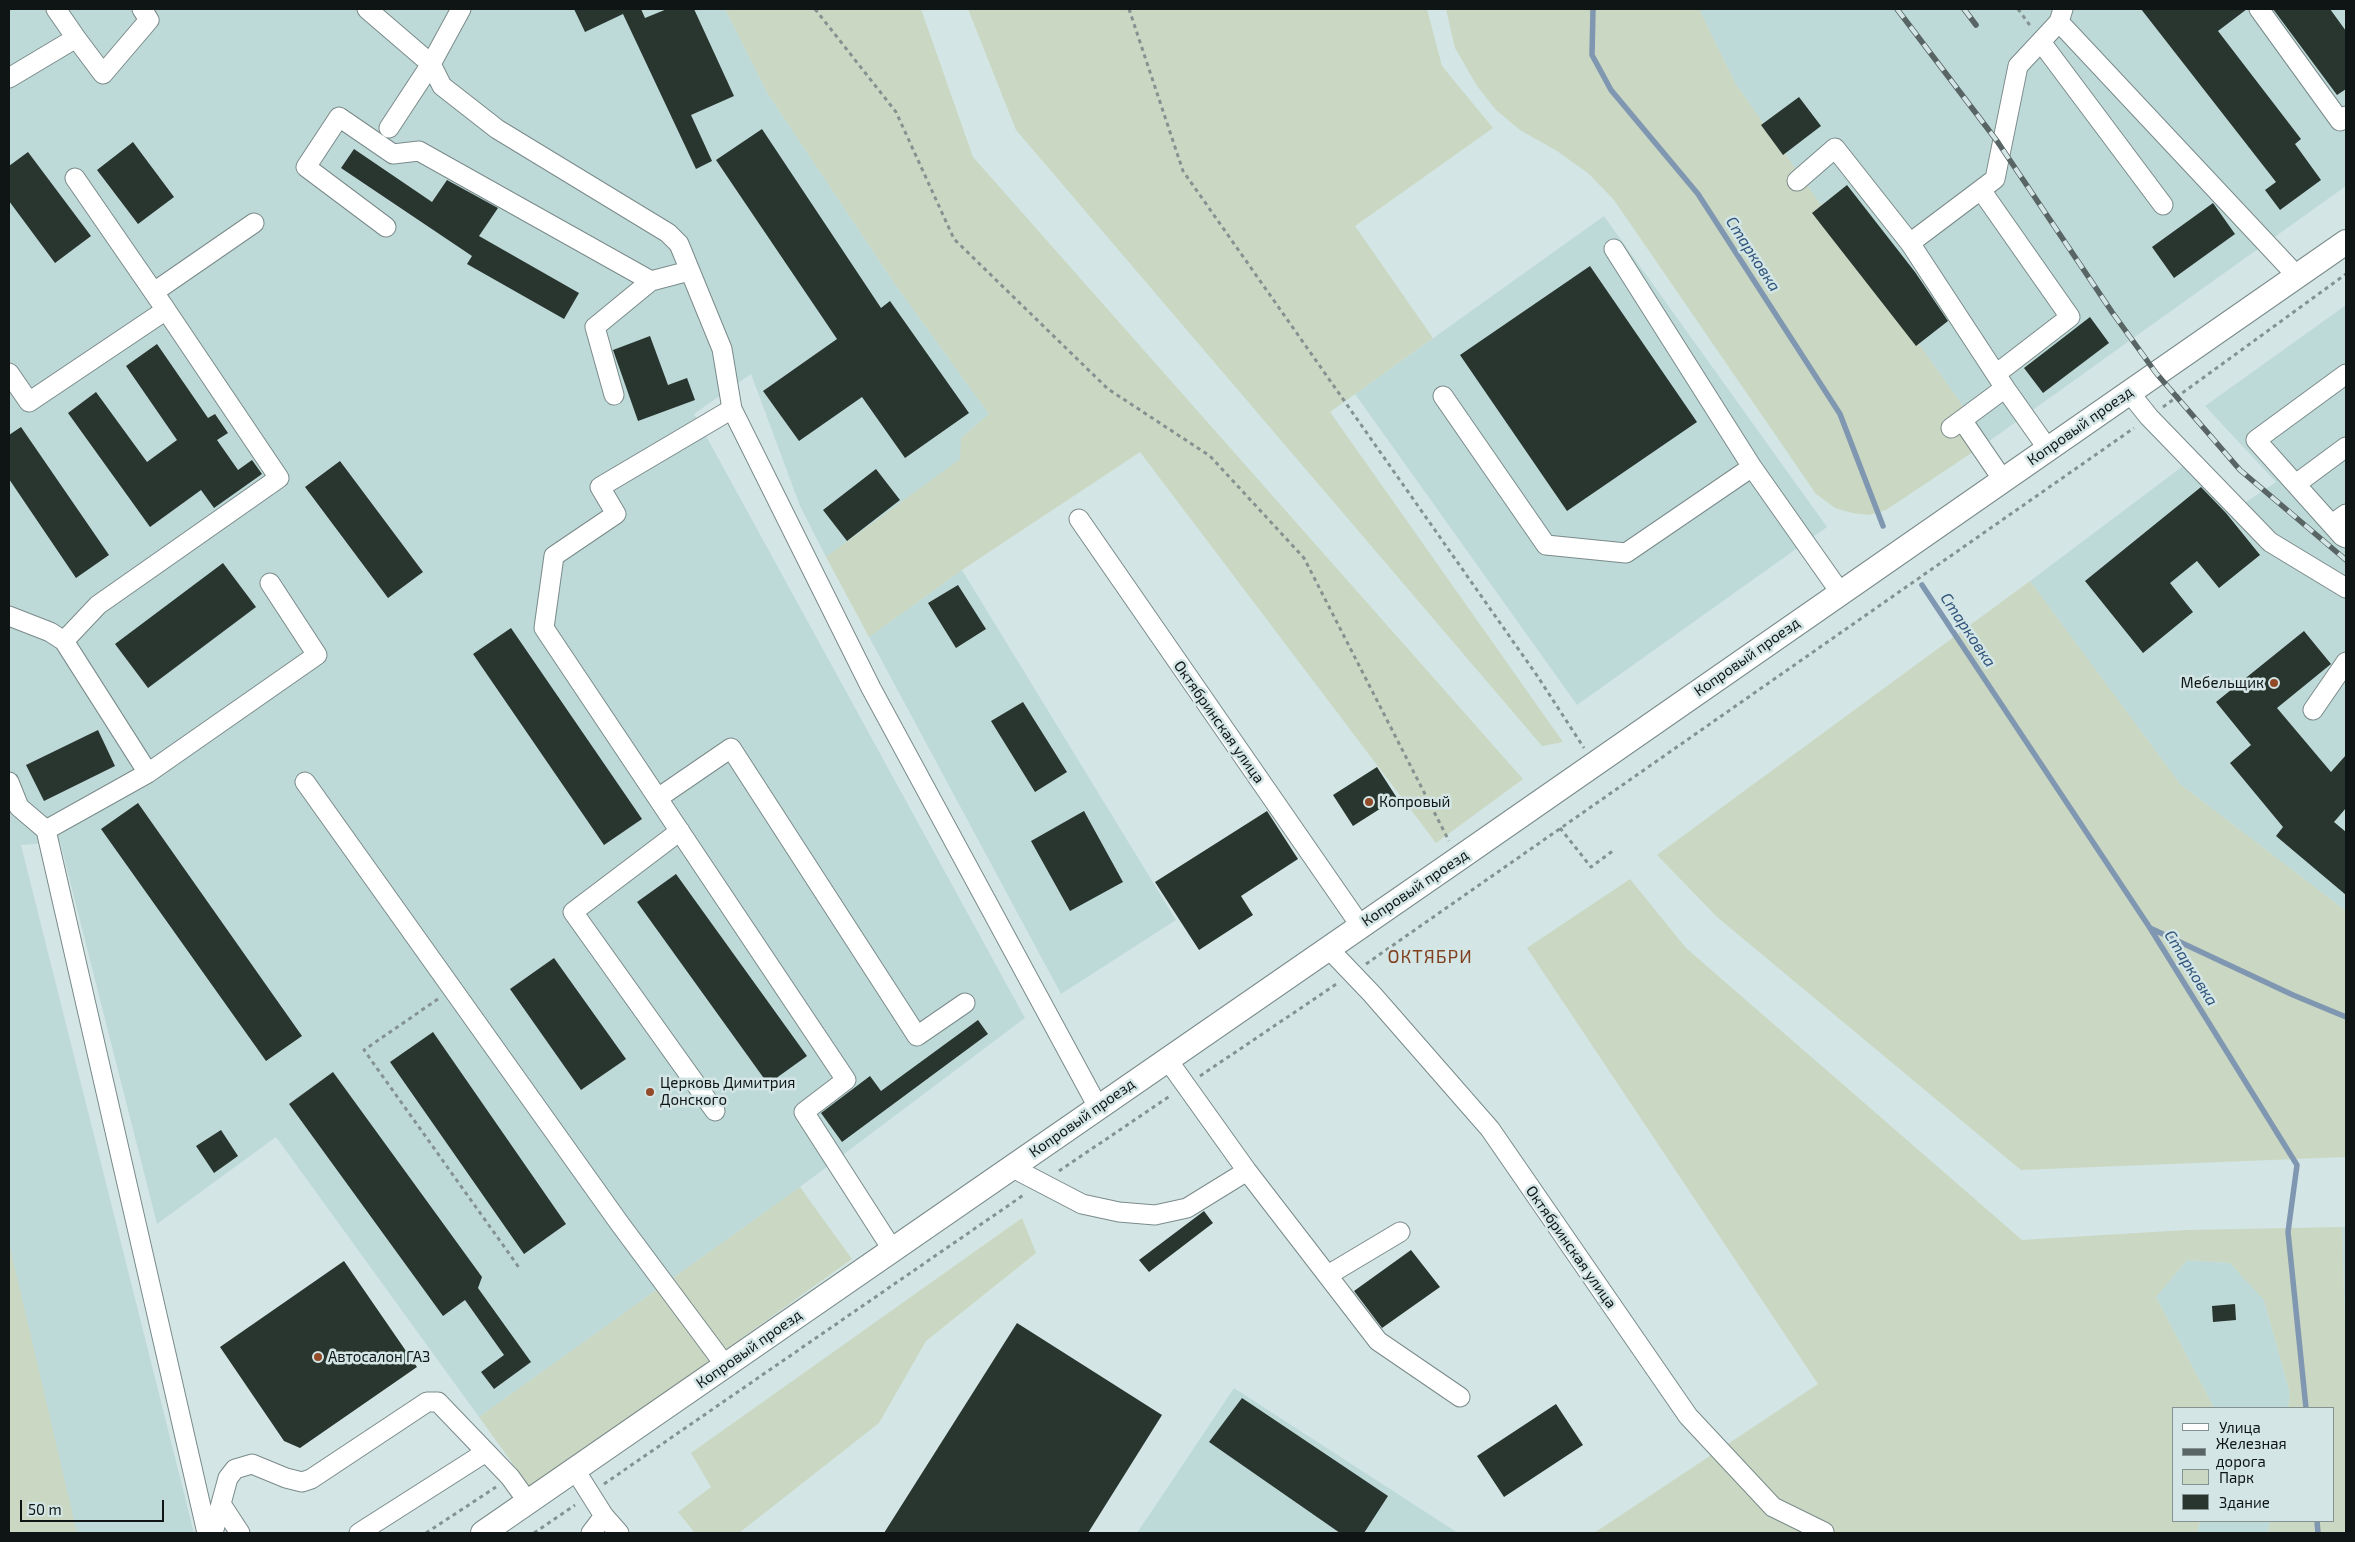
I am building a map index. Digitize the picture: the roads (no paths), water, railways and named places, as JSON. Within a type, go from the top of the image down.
[{"type":"main road","name":"Копровый проезд","points":[[482,1533],[1458,859],[2346,242]]},
{"type":"street","points":[[56,9],[102,74],[149,20],[142,9]]},
{"type":"street","points":[[367,9],[431,64],[442,86],[497,129],[668,233],[679,244],[722,349],[732,409],[871,688],[1098,1107]]},
{"type":"street","points":[[389,128],[431,64],[461,9]]},
{"type":"street","points":[[2259,9],[2340,121],[2346,116]]},
{"type":"street","points":[[1910,243],[1995,179],[2018,66],[2041,42],[2061,16],[2297,276]]},
{"type":"street","points":[[9,78],[76,38]]},
{"type":"street","points":[[2041,42],[2163,205]]},
{"type":"street","points":[[386,228],[306,167],[339,117],[393,154],[420,151],[651,281]]},
{"type":"street","points":[[1797,181],[1835,148],[1910,243],[2048,449]]},
{"type":"street","points":[[64,641],[98,605],[279,478],[75,178]]},
{"type":"street","points":[[1981,190],[2070,317],[1957,424],[2003,480]]},
{"type":"street","points":[[154,292],[254,223]]},
{"type":"street","points":[[1614,249],[1752,467],[1840,592]]},
{"type":"street","points":[[614,394],[595,327],[651,281],[689,271]]},
{"type":"street","points":[[9,373],[29,402],[166,310]]},
{"type":"street","points":[[2346,374],[2256,440],[2296,484],[2339,519],[2346,538]]},
{"type":"street","points":[[2129,392],[2150,417],[2270,542],[2346,588]]},
{"type":"street","points":[[1443,396],[1546,545],[1626,553],[1752,467]]},
{"type":"street","points":[[732,409],[600,486],[616,514],[554,556],[544,628],[846,1080],[804,1112],[892,1249]]},
{"type":"street","points":[[2296,484],[2346,447]]},
{"type":"street","name":"Октябринская улица","points":[[1079,519],[1360,925]]},
{"type":"street","points":[[46,830],[148,773],[318,655],[270,583]]},
{"type":"street","points":[[9,616],[50,632],[64,641],[148,773]]},
{"type":"street","points":[[2313,710],[2346,662]]},
{"type":"street","points":[[658,798],[731,748],[917,1036],[965,1003]]},
{"type":"street","points":[[9,782],[19,807],[46,830],[207,1533]]},
{"type":"street","points":[[305,782],[620,1224],[725,1365]]},
{"type":"street","points":[[680,831],[573,912],[715,1111]]},
{"type":"street","name":"Октябринская улица","points":[[1328,948],[1490,1129],[1688,1416],[1773,1506],[1824,1532]]},
{"type":"street","points":[[1167,1059],[1247,1171],[1378,1341],[1460,1397]]},
{"type":"street","points":[[1011,1167],[1082,1204],[1119,1212],[1155,1215],[1188,1208],[1247,1171]]},
{"type":"street","points":[[1328,1275],[1400,1232]]},
{"type":"street","points":[[212,1533],[228,1478],[235,1469],[252,1464],[286,1478],[302,1482],[312,1479],[427,1402],[438,1402],[510,1477],[528,1502]]},
{"type":"street","points":[[359,1533],[486,1452]]},
{"type":"street","points":[[574,1470],[604,1516],[619,1533]]},
{"type":"street","points":[[221,1504],[240,1533]]},
{"type":"street","points":[[591,1533],[604,1516]]},
{"type":"waterway","name":"Старковка","points":[[1593,9],[1592,55],[1611,90],[1698,194],[1840,414],[1883,526]]},
{"type":"waterway","name":"Старковка","points":[[1922,585],[2150,928],[2297,1165],[2288,1232],[2306,1407]]},
{"type":"waterway","points":[[2150,928],[2293,995],[2346,1017]]},
{"type":"waterway","name":"Старковка","points":[[2317,1522],[2318,1533]]},
{"type":"railway","points":[[1897,9],[1997,141],[2112,312],[2156,373],[2240,470],[2346,560]]},
{"type":"railway","points":[[1964,9],[1976,25]]},
{"type":"place","name":"Мебельщик","points":[[2274,683]]},
{"type":"place","name":"Копровый","points":[[1369,802]]},
{"type":"place","name":"Церковь Димитрия Донского","points":[[650,1092]]},
{"type":"place","name":"Автосалон ГАЗ","points":[[318,1357]]},
{"type":"district","name":"ОКТЯБРИ","points":[[1430,957]]}]
